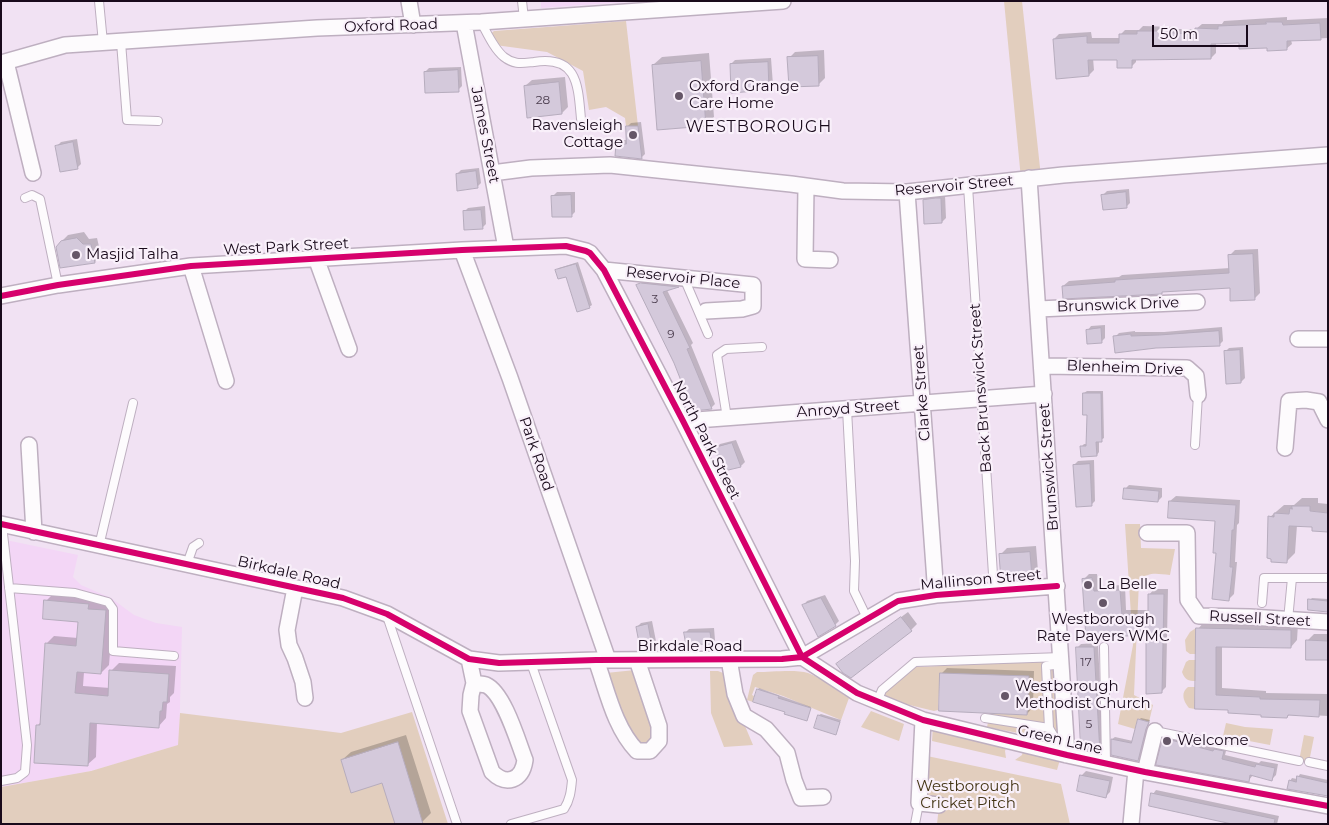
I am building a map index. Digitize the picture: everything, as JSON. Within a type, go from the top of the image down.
[{"type":"street","points":[[409,1],[413,26]]},
{"type":"street","name":"Oxford Road","points":[[4,63],[65,45],[317,28],[413,26],[481,22],[668,6],[783,1]]},
{"type":"street","name":"James Street","points":[[464,23],[506,248]]},
{"type":"street","points":[[4,63],[33,173]]},
{"type":"street","name":"Reservoir Street","points":[[492,173],[531,168],[610,165],[843,191],[908,192],[1030,178],[1328,155]]},
{"type":"street","name":"Brunswick Street","points":[[1030,178],[1062,661],[1066,755]]},
{"type":"street","points":[[806,186],[805,259],[830,260]]},
{"type":"street","name":"Clarke Street","points":[[908,192],[936,594]]},
{"type":"street","name":"West Park Street","points":[[1,296],[58,285],[191,266],[462,250],[566,246],[574,248]]},
{"type":"street","name":"North Park Street","points":[[574,248],[590,253],[604,270],[802,656]]},
{"type":"street","name":"Park Road","points":[[462,250],[510,378],[602,660],[617,718],[628,741],[637,751],[650,751],[659,741],[658,726],[637,660]]},
{"type":"street","points":[[316,258],[349,350]]},
{"type":"street","points":[[191,266],[226,381]]},
{"type":"street","name":"Reservoir Place","points":[[604,270],[753,285],[753,306],[742,309],[706,311]]},
{"type":"street","name":"Brunswick Drive","points":[[1038,309],[1197,302]]},
{"type":"street","points":[[1298,339],[1328,339]]},
{"type":"street","name":"Blenheim Drive","points":[[1042,366],[1187,368],[1196,376],[1198,394]]},
{"type":"street","name":"Anroyd Street","points":[[683,421],[1044,394]]},
{"type":"street","points":[[1285,448],[1289,401],[1306,400],[1319,402],[1328,420]]},
{"type":"street","points":[[29,445],[34,532]]},
{"type":"street","name":"Birkdale Road","points":[[1,524],[343,598],[387,614],[469,659],[499,663],[531,663],[602,660],[782,659],[802,656]]},
{"type":"street","name":"Russell Street","points":[[1147,533],[1187,533],[1188,600],[1199,616],[1328,622]]},
{"type":"street","name":"Mallinson Street","points":[[802,656],[868,620],[898,601],[936,594],[1057,586]]},
{"type":"street","points":[[295,588],[287,630],[289,644],[295,658],[305,698]]},
{"type":"street","name":"Green Lane","points":[[802,656],[834,679],[877,702],[923,720],[1106,764],[1328,806]]},
{"type":"street","points":[[469,659],[474,683],[470,711],[492,772],[498,778],[512,779],[518,776],[524,768],[525,760],[499,699],[486,685],[474,683]]},
{"type":"street","points":[[729,659],[734,694],[744,716],[766,729],[787,753],[801,798],[823,797]]},
{"type":"street","points":[[923,720],[918,803],[939,805]]},
{"type":"street","points":[[1131,824],[1141,771],[1155,731]]},
{"type":"lane","points":[[99,1],[103,43]]},
{"type":"lane","points":[[522,1],[524,19]]},
{"type":"lane","points":[[481,22],[505,58],[517,64],[543,60],[558,63],[573,74],[578,88],[581,119]]},
{"type":"lane","points":[[122,42],[127,120],[158,121]]},
{"type":"lane","name":"Back Brunswick Street","points":[[968,186],[994,590]]},
{"type":"lane","points":[[25,198],[32,195],[40,199],[58,285]]},
{"type":"lane","points":[[684,278],[708,334]]},
{"type":"lane","points":[[728,418],[717,355],[726,349],[762,347]]},
{"type":"lane","name":"Blenheim Drive","points":[[1196,445],[1198,394]]},
{"type":"lane","points":[[99,546],[133,403]]},
{"type":"lane","points":[[847,409],[855,562],[854,591],[868,620]]},
{"type":"lane","points":[[1,524],[27,746],[25,772],[17,778],[1,781]]},
{"type":"lane","points":[[188,564],[193,548],[199,543]]},
{"type":"lane","points":[[1262,603],[1264,578],[1328,578]]},
{"type":"lane","points":[[1288,620],[1292,578]]},
{"type":"lane","points":[[9,588],[75,593],[108,602],[113,609],[113,651],[174,656]]},
{"type":"lane","points":[[387,614],[457,824]]},
{"type":"lane","points":[[1104,647],[1106,764]]},
{"type":"lane","points":[[877,702],[882,690],[915,662],[1062,661]]},
{"type":"lane","points":[[1062,661],[1046,666],[1049,728],[1066,755]]},
{"type":"lane","points":[[511,824],[564,810],[569,801],[572,788],[572,780],[531,663]]},
{"type":"lane","points":[[985,718],[1049,728]]},
{"type":"lane","points":[[1155,731],[1299,761]]},
{"type":"lane","points":[[1309,762],[1328,766]]},
{"type":"lane","points":[[915,824],[918,803]]},
{"type":"shaded area","points":[[541,1],[642,1],[541,8]]},
{"type":"shaded area","points":[[1,539],[78,555],[73,577],[81,585],[111,598],[134,615],[156,623],[182,627],[179,745],[91,771],[1,787]]},
{"type":"green space","points":[[1004,1],[1022,1],[1041,177],[1021,179]]},
{"type":"green space","points":[[626,21],[638,126],[626,126],[625,118],[606,107],[589,110],[583,71],[547,52],[495,45],[489,35],[494,31]]},
{"type":"green space","points":[[1125,524],[1140,524],[1141,548],[1175,549],[1170,575],[1150,574],[1139,581],[1134,695],[1153,705],[1149,722],[1138,719],[1135,729],[1118,724],[1133,645]]},
{"type":"green space","points":[[1196,628],[1196,654],[1190,654],[1186,651],[1185,640],[1190,632]]},
{"type":"green space","points":[[1196,660],[1196,681],[1187,680],[1182,672],[1186,662]]},
{"type":"green space","points":[[1054,661],[1058,733],[1049,739],[987,727],[990,713],[1027,715],[1029,677],[940,674],[938,710],[934,711],[881,698],[886,691],[916,667]]},
{"type":"green space","points":[[635,670],[655,726],[649,747],[638,747],[631,738],[606,673]]},
{"type":"green space","points":[[710,671],[718,671],[728,675],[732,695],[753,745],[724,747],[711,713]]},
{"type":"green space","points":[[797,671],[819,678],[849,698],[841,720],[783,696],[755,687],[752,695],[754,696],[753,702],[747,700],[753,675],[757,672]]},
{"type":"green space","points":[[1188,687],[1195,687],[1195,709],[1189,708],[1184,700],[1183,695]]},
{"type":"green space","points":[[871,711],[904,724],[899,741],[861,727]]},
{"type":"green space","points":[[412,712],[448,824],[1,824],[1,787],[91,771],[178,745],[180,713],[341,733]]},
{"type":"green space","points":[[1226,723],[1245,727],[1273,729],[1270,745],[1223,736]]},
{"type":"green space","points":[[933,725],[1008,743],[1005,751],[1006,758],[932,741]]},
{"type":"green space","points":[[1304,735],[1314,737],[1309,762],[1299,761]]},
{"type":"green space","points":[[1024,747],[1061,756],[1057,770],[1015,760],[1022,755]]},
{"type":"green space","name":"Westborough Cricket Pitch","points":[[927,756],[1061,784],[1070,824],[937,824],[940,797],[924,795]]},
{"type":"building","points":[[1266,22],[1282,22],[1283,25],[1320,23],[1321,40],[1287,41],[1287,50],[1267,51],[1267,48],[1239,49],[1239,43],[1211,44],[1211,59],[1132,60],[1132,68],[1117,68],[1117,60],[1088,60],[1089,76],[1056,79],[1053,39],[1087,36],[1087,43],[1119,43],[1119,34],[1137,34],[1137,31],[1172,31],[1172,33],[1195,34],[1195,28],[1218,29],[1218,26],[1266,24]]},
{"type":"building","points":[[818,56],[819,86],[789,87],[787,57]]},
{"type":"building","name":"Oxford Grange Care Home","points":[[701,61],[706,126],[657,130],[652,65]]},
{"type":"building","points":[[768,62],[769,90],[731,93],[730,64]]},
{"type":"building","points":[[458,70],[459,92],[425,93],[424,72]]},
{"type":"building","points":[[559,82],[562,114],[527,118],[524,86]]},
{"type":"building","name":"Ravensleigh Cottage","points":[[626,126],[638,126],[642,159],[615,156],[616,144],[626,144]]},
{"type":"building","points":[[73,142],[78,169],[60,172],[55,146]]},
{"type":"building","points":[[476,171],[478,188],[457,191],[456,174]]},
{"type":"building","points":[[1126,192],[1127,208],[1103,210],[1101,195]]},
{"type":"building","points":[[571,195],[572,217],[552,217],[551,196]]},
{"type":"building","points":[[941,198],[942,223],[924,224],[923,200]]},
{"type":"building","points":[[481,210],[483,229],[464,230],[463,211]]},
{"type":"building","name":"Masjid Talha","points":[[77,238],[83,244],[91,244],[95,263],[60,268],[56,247],[61,241]]},
{"type":"building","points":[[1253,254],[1255,300],[1230,301],[1230,288],[1162,292],[1162,294],[1063,299],[1062,286],[1115,282],[1115,280],[1229,273],[1228,255]]},
{"type":"building","points":[[576,264],[590,308],[577,312],[566,277],[558,279],[555,270]]},
{"type":"building","points":[[641,283],[679,287],[663,292],[690,348],[687,349],[712,409],[693,411],[674,363],[636,285]]},
{"type":"building","points":[[1101,328],[1102,343],[1087,344],[1086,330]]},
{"type":"building","points":[[1219,331],[1220,346],[1156,348],[1115,353],[1113,336]]},
{"type":"building","points":[[1240,350],[1241,383],[1226,384],[1224,351]]},
{"type":"building","points":[[1083,393],[1101,393],[1102,442],[1096,442],[1097,456],[1081,457],[1080,446],[1086,446],[1087,415],[1083,415]]},
{"type":"building","points":[[732,443],[741,467],[724,471],[714,448]]},
{"type":"building","points":[[1090,464],[1092,506],[1076,507],[1073,465]]},
{"type":"building","points":[[1124,488],[1159,491],[1158,502],[1123,499]]},
{"type":"building","points":[[1169,501],[1236,505],[1234,530],[1232,530],[1230,567],[1233,567],[1229,601],[1212,599],[1216,553],[1213,553],[1215,521],[1168,518]]},
{"type":"building","points":[[1292,506],[1310,506],[1310,511],[1328,513],[1328,532],[1312,531],[1312,527],[1289,526],[1287,563],[1271,562],[1271,559],[1267,558],[1268,516],[1274,517],[1274,513],[1289,514]]},
{"type":"building","points":[[1030,552],[1032,578],[1001,581],[999,554]]},
{"type":"building","points":[[1092,578],[1094,591],[1120,590],[1122,615],[1148,614],[1148,594],[1164,594],[1162,693],[1146,694],[1146,635],[1086,638],[1082,579]]},
{"type":"building","points":[[821,598],[836,626],[818,637],[802,605]]},
{"type":"building","points":[[1308,599],[1328,601],[1328,612],[1308,610]]},
{"type":"building","points":[[44,600],[89,604],[88,609],[106,610],[101,674],[77,672],[75,693],[108,696],[109,670],[169,674],[167,702],[163,702],[162,711],[160,711],[159,728],[90,723],[88,766],[34,763],[36,725],[40,725],[45,643],[76,646],[78,622],[43,619]]},
{"type":"building","points":[[901,617],[912,631],[851,678],[843,673],[836,664]]},
{"type":"building","points":[[648,624],[652,646],[640,648],[636,627]]},
{"type":"building","points":[[1196,628],[1291,630],[1291,648],[1216,647],[1216,695],[1260,697],[1260,699],[1320,700],[1319,717],[1288,715],[1287,718],[1261,717],[1261,715],[1228,713],[1228,710],[1195,709]]},
{"type":"building","points":[[684,632],[710,632],[712,645],[686,643]]},
{"type":"building","points":[[1306,640],[1328,641],[1328,660],[1306,660]]},
{"type":"building","points":[[1076,647],[1094,647],[1100,753],[1081,748]]},
{"type":"building","points":[[940,673],[1029,676],[1027,715],[939,711]]},
{"type":"building","points":[[757,689],[779,696],[778,698],[811,708],[807,721],[753,702]]},
{"type":"building","points":[[818,715],[840,722],[836,735],[814,728]]},
{"type":"building","points":[[1138,719],[1149,722],[1138,761],[1111,755],[1111,739],[1131,743]]},
{"type":"building","points":[[1163,738],[1213,751],[1214,749],[1224,751],[1222,759],[1255,767],[1256,764],[1275,768],[1272,781],[1250,775],[1249,782],[1156,765]]},
{"type":"building","points":[[398,742],[423,824],[395,824],[382,783],[351,793],[341,760]]},
{"type":"building","points":[[1080,775],[1110,781],[1106,798],[1077,791]]},
{"type":"building","points":[[1297,776],[1328,783],[1328,796],[1287,789],[1289,780],[1296,782]]},
{"type":"building","points":[[1151,793],[1275,819],[1274,824],[1232,824],[1149,806]]},
{"type":"cycle path","points":[[1,296],[58,285],[191,266],[462,250],[566,246],[586,251],[590,253],[604,270],[683,421],[802,657],[857,693],[923,720],[1145,772],[1328,806]]},
{"type":"cycle path","points":[[1,524],[343,598],[387,614],[469,659],[499,663],[596,660],[782,659],[802,657],[898,601],[936,595],[1057,586]]},
{"type":"place","name":"Oxford Grange Care Home","points":[[679,96]]},
{"type":"place","name":"Ravensleigh Cottage","points":[[633,135]]},
{"type":"place","name":"Masjid Talha","points":[[76,255]]},
{"type":"place","name":"La Belle","points":[[1088,585]]},
{"type":"place","name":"Westborough Rate Payers WMC","points":[[1103,603]]},
{"type":"place","name":"Westborough Methodist Church","points":[[1005,696]]},
{"type":"place","name":"Welcome","points":[[1167,741]]},
{"type":"district","name":"WESTBOROUGH","points":[[759,127]]}]
